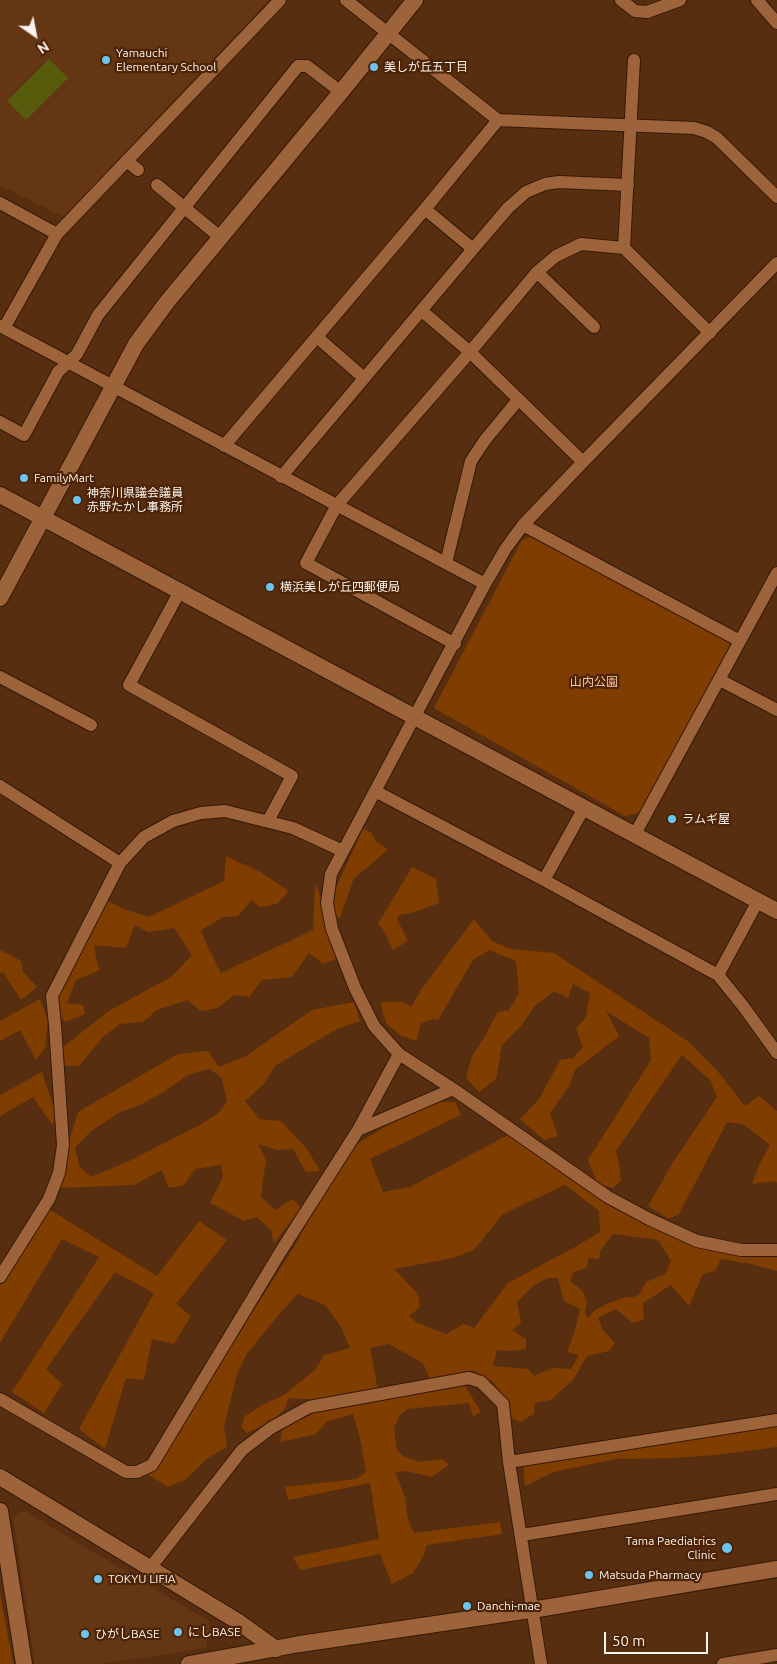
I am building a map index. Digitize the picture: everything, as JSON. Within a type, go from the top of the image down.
[{"type":"street","points":[[280,0],[57,234],[2,327],[485,584]]},
{"type":"street","points":[[346,0],[498,120],[694,128],[708,132],[717,138],[777,197]]},
{"type":"street","points":[[0,598],[113,386],[136,344],[151,322],[415,0]]},
{"type":"street","points":[[621,0],[635,11],[647,12],[680,0]]},
{"type":"street","points":[[757,0],[777,22]]},
{"type":"street","points":[[624,248],[634,60]]},
{"type":"street","points":[[0,422],[24,435],[58,372],[77,354],[98,315],[298,66],[307,66],[341,92]]},
{"type":"street","points":[[224,446],[498,120]]},
{"type":"street","points":[[127,161],[138,170]]},
{"type":"street","points":[[281,476],[508,208],[520,197],[526,192],[545,184],[559,182],[628,185]]},
{"type":"street","points":[[157,185],[220,237]]},
{"type":"street","points":[[0,203],[57,234]]},
{"type":"street","points":[[425,209],[473,249]]},
{"type":"street","points":[[455,644],[306,563],[337,505],[537,272],[556,256],[581,244],[624,248],[710,333]]},
{"type":"street","points":[[777,264],[582,462],[523,526],[506,548],[331,874],[328,903],[332,929],[355,988],[374,1026],[399,1054],[453,1089],[608,1197],[649,1219],[697,1241],[741,1250],[777,1250]]},
{"type":"street","points":[[537,272],[594,327]]},
{"type":"street","points":[[422,311],[470,352],[582,462]]},
{"type":"street","points":[[317,336],[364,378]]},
{"type":"street","points":[[446,563],[471,461],[485,440],[518,400]]},
{"type":"street","points":[[0,495],[777,911]]},
{"type":"street","points":[[523,526],[740,641]]},
{"type":"street","points":[[635,834],[777,573]]},
{"type":"street","points":[[180,591],[129,685],[292,776],[268,821]]},
{"type":"street","points":[[0,677],[91,725]]},
{"type":"street","points":[[720,680],[777,710]]},
{"type":"street","points":[[0,786],[120,863]]},
{"type":"street","points":[[375,791],[718,975],[777,1053]]},
{"type":"street","points":[[544,880],[584,808]]},
{"type":"street","points":[[0,1277],[49,1199],[59,1173],[63,1145],[52,996],[120,863],[144,837],[173,821],[201,813],[225,811],[293,828],[343,851]]},
{"type":"street","points":[[718,975],[758,901]]},
{"type":"street","points":[[0,1399],[126,1472],[137,1472],[152,1465],[281,1251],[358,1130],[399,1054]]},
{"type":"street","points":[[358,1130],[453,1089]]},
{"type":"street","points":[[150,1568],[242,1450],[271,1428],[309,1407],[470,1378],[481,1382],[503,1404],[509,1462],[534,1610],[541,1664]]},
{"type":"street","points":[[509,1462],[777,1420]]},
{"type":"street","points":[[0,1477],[237,1621],[276,1649]]},
{"type":"street","points":[[522,1535],[777,1494]]},
{"type":"street","points":[[0,1511],[24,1664]]},
{"type":"street","points":[[188,1664],[534,1610],[777,1569]]},
{"type":"street","points":[[723,1664],[777,1655]]},
{"type":"shaded area","name":"Yamauchi Elementary School","points":[[0,0],[269,0],[64,217],[0,185]]},
{"type":"shaded area","points":[[49,59],[68,78],[26,120],[7,101]]},
{"type":"shaded area","points":[[24,1510],[210,1622],[206,1648],[101,1664],[35,1664],[13,1517]]},
{"type":"green space","name":"山内公園","points":[[536,534],[728,639],[732,653],[643,812],[625,816],[434,708],[522,540]]},
{"type":"green space","points":[[363,829],[371,832],[376,842],[388,849],[354,878],[340,917],[335,920],[330,911],[333,894]]},
{"type":"green space","points":[[226,856],[260,872],[289,891],[277,904],[260,907],[252,900],[238,916],[223,917],[201,930],[221,973],[313,930],[315,885],[319,892],[336,959],[323,964],[309,953],[292,977],[262,980],[249,997],[234,995],[218,1008],[201,1011],[187,1000],[157,1010],[143,1022],[120,1024],[103,1037],[79,1066],[63,1066],[62,1048],[107,1012],[171,977],[192,955],[174,928],[148,932],[135,925],[126,948],[94,945],[100,970],[76,980],[67,1003],[83,1005],[85,1014],[65,1022],[57,1011],[62,980],[107,901],[149,917],[224,881]]},
{"type":"green space","points":[[412,867],[436,879],[439,903],[412,913],[399,915],[397,919],[408,941],[393,950],[383,929],[378,924]]},
{"type":"green space","points":[[474,919],[492,941],[511,949],[554,953],[689,1042],[719,1073],[745,1106],[759,1096],[777,1111],[777,1184],[776,1181],[752,1184],[760,1163],[770,1145],[744,1125],[727,1122],[679,1214],[669,1219],[648,1206],[672,1164],[717,1097],[710,1080],[682,1055],[616,1151],[621,1181],[612,1188],[597,1183],[588,1160],[651,1060],[649,1038],[606,1011],[619,1036],[575,1070],[569,1086],[550,1113],[558,1136],[544,1140],[520,1119],[539,1099],[560,1060],[573,1058],[583,1047],[576,1029],[586,1017],[590,993],[573,984],[568,998],[554,991],[534,1007],[521,1026],[502,1045],[496,1079],[479,1092],[466,1078],[472,1056],[498,1012],[509,1010],[519,993],[516,961],[489,950],[473,960],[438,1020],[434,1019],[421,1023],[416,1041],[400,1035],[387,1024],[381,1002],[403,1002],[411,1007],[421,990]]},
{"type":"green space","points":[[0,950],[21,961],[23,972],[37,987],[21,1000],[3,972],[0,973]]},
{"type":"green space","points":[[40,999],[48,1020],[45,1048],[36,1060],[20,1030],[0,1041],[0,1021]]},
{"type":"green space","points":[[354,1002],[360,1021],[335,1030],[275,1066],[263,1085],[245,1101],[259,1119],[281,1121],[307,1149],[320,1171],[306,1172],[293,1149],[277,1150],[258,1144],[266,1159],[261,1197],[275,1210],[293,1199],[301,1208],[274,1243],[271,1230],[257,1217],[244,1221],[210,1203],[223,1177],[221,1165],[195,1169],[184,1185],[169,1188],[162,1170],[134,1185],[60,1188],[68,1145],[78,1112],[178,1054],[208,1051],[219,1067],[246,1056],[312,1010]],"holes":[[[209,1069],[221,1077],[227,1101],[220,1112],[200,1125],[129,1161],[91,1177],[80,1167],[75,1148],[91,1131],[120,1112],[140,1105],[188,1075]]]},
{"type":"green space","points":[[42,1072],[58,1120],[52,1124],[33,1097],[0,1116],[0,1095]]},
{"type":"green space","points":[[436,1102],[455,1102],[461,1115],[370,1159],[383,1192],[410,1187],[508,1135],[630,1216],[665,1231],[777,1253],[777,1271],[721,1259],[715,1271],[703,1274],[689,1306],[671,1285],[643,1303],[644,1319],[633,1323],[616,1309],[598,1318],[603,1330],[615,1343],[609,1351],[587,1356],[573,1380],[551,1400],[535,1403],[534,1414],[520,1422],[511,1418],[502,1395],[493,1382],[472,1370],[465,1386],[481,1412],[473,1416],[469,1403],[407,1409],[400,1415],[394,1428],[397,1450],[403,1456],[419,1462],[442,1459],[449,1465],[431,1477],[407,1471],[395,1472],[405,1497],[408,1520],[414,1533],[500,1522],[502,1534],[427,1545],[424,1555],[413,1573],[392,1584],[380,1554],[300,1570],[293,1557],[379,1539],[370,1483],[288,1500],[285,1487],[356,1479],[366,1472],[360,1438],[353,1414],[326,1422],[316,1434],[280,1442],[282,1428],[311,1415],[320,1400],[289,1398],[284,1410],[272,1421],[247,1433],[241,1427],[245,1416],[264,1404],[284,1395],[315,1370],[324,1355],[350,1348],[341,1327],[325,1305],[298,1294],[246,1355],[236,1377],[224,1427],[227,1447],[208,1458],[186,1479],[168,1487],[149,1475],[294,1247],[331,1179],[356,1145],[405,1114]],"holes":[[[565,1185],[599,1211],[600,1232],[508,1283],[474,1328],[464,1324],[446,1334],[416,1322],[409,1316],[420,1307],[418,1294],[394,1269],[453,1258],[474,1250],[503,1214]],[[613,1234],[658,1240],[671,1261],[665,1274],[646,1282],[640,1293],[634,1297],[626,1297],[609,1303],[595,1310],[588,1318],[585,1313],[587,1302],[582,1290],[570,1281],[574,1272],[586,1268],[589,1258],[599,1259],[600,1251]],[[548,1278],[558,1278],[564,1301],[580,1309],[575,1331],[567,1352],[579,1355],[571,1369],[552,1368],[534,1376],[528,1369],[493,1366],[497,1350],[526,1349],[526,1339],[512,1330],[521,1323],[517,1302],[534,1285]],[[389,1344],[423,1363],[435,1390],[380,1401],[370,1348]]]},
{"type":"green space","points":[[47,1208],[157,1276],[199,1221],[227,1240],[176,1304],[191,1316],[174,1344],[152,1339],[144,1380],[126,1378],[105,1449],[79,1429],[154,1293],[115,1272],[46,1369],[62,1384],[44,1413],[12,1392],[99,1257],[62,1239],[0,1343],[0,1286]]},
{"type":"green space","points":[[777,1423],[777,1447],[715,1455],[616,1459],[553,1472],[525,1486],[523,1464]]},
{"type":"green space","points":[[0,1593],[13,1664],[0,1664]]},
{"type":"place","name":"Yamauchi Elementary School","points":[[106,60]]},
{"type":"place","name":"美しが丘五丁目","points":[[374,67]]},
{"type":"place","name":"FamilyMart","points":[[24,478]]},
{"type":"place","name":"神奈川県議会議員 赤野たかし事務所","points":[[77,500]]},
{"type":"place","name":"横浜美しが丘四郵便局","points":[[270,587]]},
{"type":"place","name":"ラムギ屋","points":[[672,819]]},
{"type":"place","name":"Tama Paediatrics Clinic","points":[[727,1548]]},
{"type":"place","name":"Matsuda Pharmacy","points":[[589,1575]]},
{"type":"place","name":"TOKYU LIFIA","points":[[98,1579]]},
{"type":"place","name":"Danchi-mae","points":[[467,1606]]},
{"type":"place","name":"にしBASE","points":[[178,1632]]},
{"type":"place","name":"ひがしBASE","points":[[85,1634]]}]
